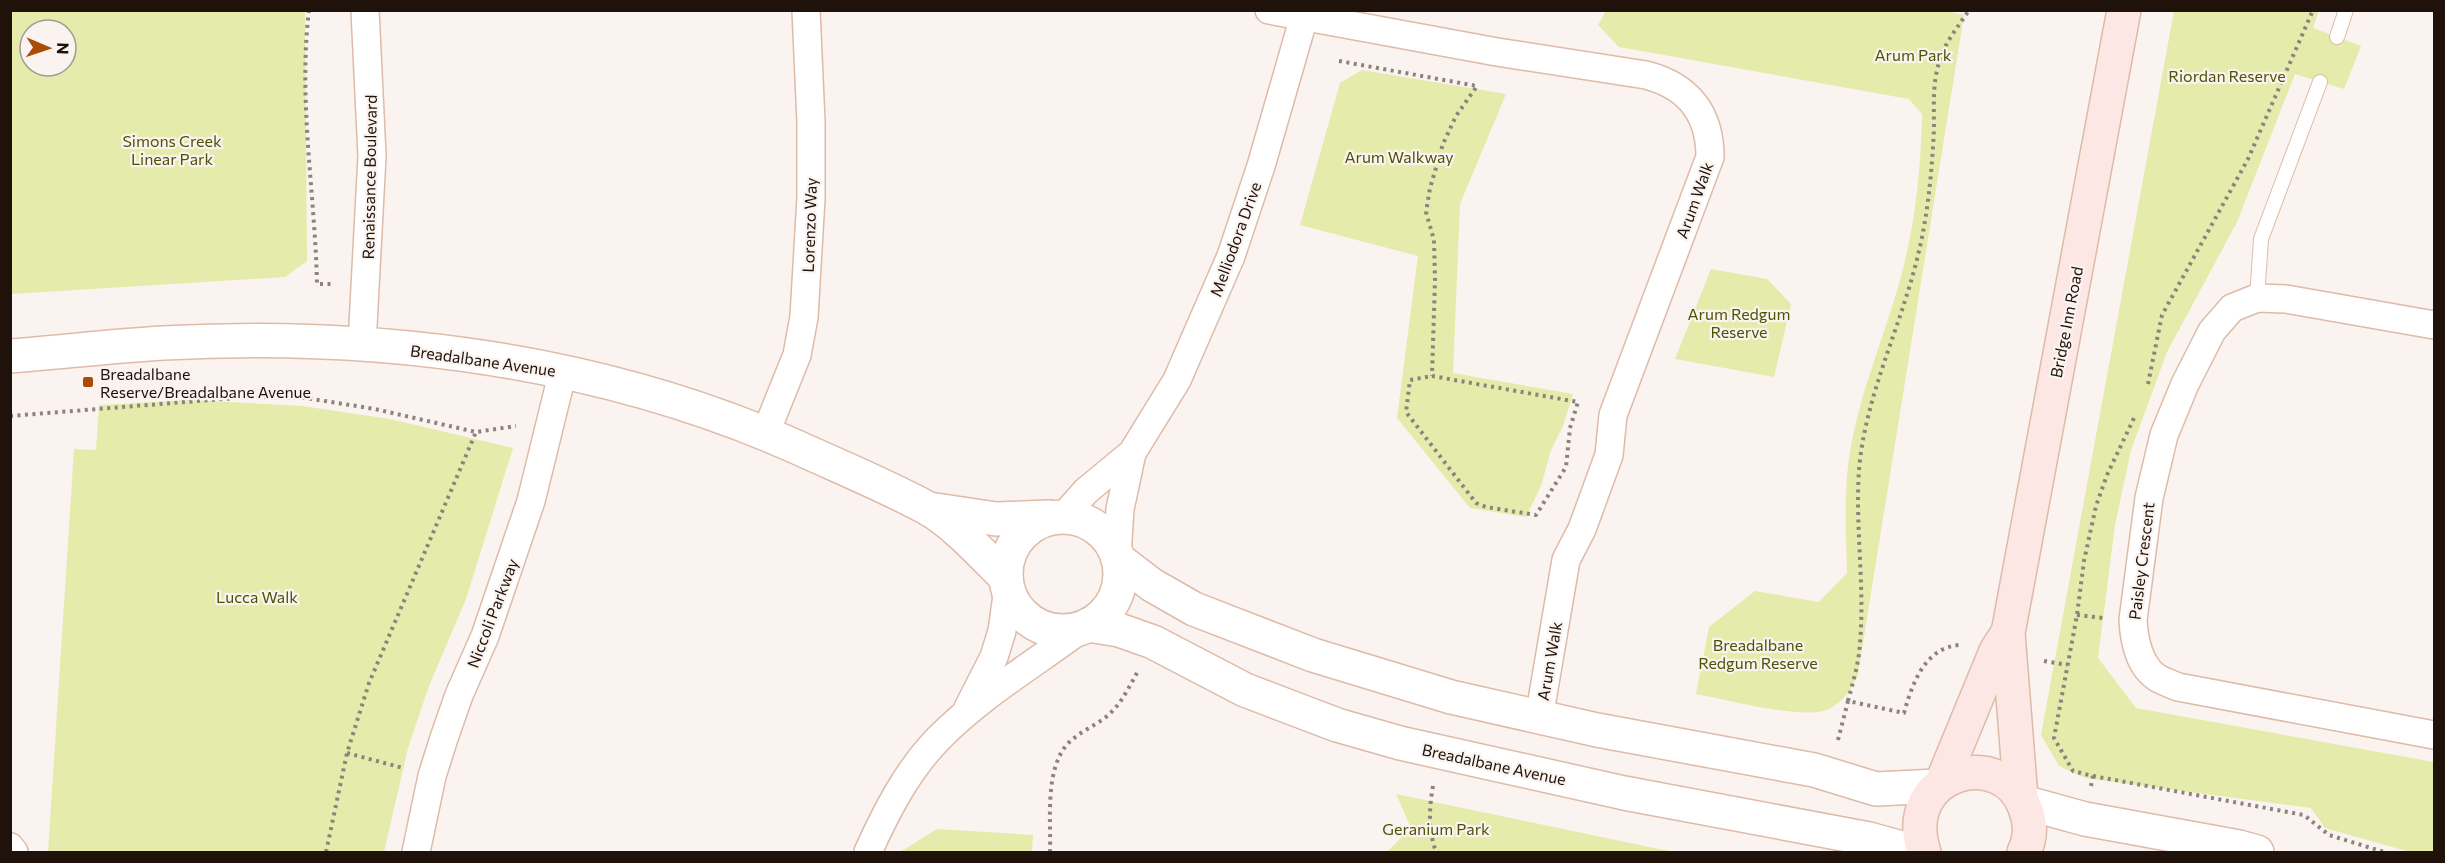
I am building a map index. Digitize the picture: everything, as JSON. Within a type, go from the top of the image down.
[{"type":"main road","name":"Bridge Inn Road","points":[[1924,852],[1919,837],[1919,818],[1925,801],[1940,784],[2004,646],[2124,10]]},
{"type":"main road","name":"Bridge Inn Road","points":[[2004,646],[2022,800],[2029,818],[2029,834],[2024,852]]},
{"type":"main road","points":[[1940,784],[1959,774],[1976,772],[1994,776],[2009,785],[2022,800]]},
{"type":"street","name":"Renaissance Boulevard","points":[[362,344],[372,156],[365,10]]},
{"type":"street","name":"Lorenzo Way","points":[[766,432],[797,355],[804,317],[811,176],[811,111],[806,10]]},
{"type":"street","name":"Arum Walk","points":[[1269,10],[1305,14],[1665,80],[1696,104],[1705,122],[1710,140],[1710,157],[1613,415],[1609,455],[1582,529],[1566,560],[1539,718]]},
{"type":"street","name":"Melliodora Drive","points":[[1059,517],[1132,453],[1177,380],[1231,256],[1261,166],[1305,14]]},
{"type":"street","name":"Paisley Crescent","points":[[2434,325],[2286,298],[2257,298],[2232,308],[2211,331],[2185,384],[2164,435],[2149,498],[2133,621],[2134,640],[2142,659],[2155,676],[2178,687],[2434,735]]},
{"type":"street","name":"Breadalbane Avenue","points":[[10,356],[164,343],[277,341],[362,344],[486,358],[607,381],[700,408],[766,432],[929,509],[975,547],[1007,583]]},
{"type":"street","name":"Niccoli Parkway","points":[[416,852],[432,776],[459,695],[486,636],[513,558],[549,432],[563,371]]},
{"type":"street","name":"Melliodora Drive","points":[[1118,558],[1120,509],[1132,453]]},
{"type":"street","name":"Breadalbane Avenue","points":[[929,509],[996,519],[1059,517]]},
{"type":"street","points":[[868,852],[882,821],[906,779],[936,740],[966,712],[1103,614],[1114,598],[1120,579],[1118,558],[1109,541],[1097,528],[1082,520],[1059,517],[1038,522],[1024,532],[1013,545],[1008,561],[1002,631],[994,657],[966,712]]},
{"type":"street","points":[[1118,558],[1152,585],[1194,609],[1243,629],[1379,676],[1451,697],[1539,718],[1814,770],[1876,789],[1940,784]]},
{"type":"street","points":[[1007,583],[1016,606],[1029,620],[1046,628],[1066,631],[1086,626]]},
{"type":"street","name":"Breadalbane Avenue","points":[[1086,626],[1119,630],[1154,642],[1219,678],[1337,724],[1439,752],[1624,793],[1869,839],[1916,852]]},
{"type":"street","points":[[2022,800],[2085,819],[2257,852]]},
{"type":"street","points":[[10,847],[14,852]]},
{"type":"lane","points":[[2337,37],[2346,10]]},
{"type":"lane","points":[[2257,298],[2261,239],[2320,82]]},
{"type":"path","points":[[309,10],[304,49],[310,191],[316,242],[317,284]]},
{"type":"path","points":[[1832,777],[1840,727],[1857,668],[1860,642],[1861,584],[1858,522],[1862,445],[1869,414],[1918,255],[1931,170],[1934,98],[1940,57],[1949,37],[1969,10]]},
{"type":"path","points":[[1339,61],[1477,86],[1451,126],[1443,144],[1426,212],[1434,240],[1432,376]]},
{"type":"path","points":[[1432,376],[1578,402],[1570,428],[1566,467],[1536,516],[1476,503],[1406,412],[1410,380],[1432,376]]},
{"type":"path","points":[[10,416],[282,396],[375,409],[476,432],[520,426],[549,432]]},
{"type":"path","points":[[326,852],[347,753],[369,683],[476,432]]},
{"type":"path","points":[[1050,852],[1052,792],[1061,754],[1072,740],[1107,717],[1117,707],[1154,642]]},
{"type":"path","points":[[1848,701],[1904,712],[1912,683],[1929,659],[1943,648],[1958,645],[2004,646],[2067,665],[2054,738],[2073,771],[2304,815],[2329,835],[2384,852]]},
{"type":"path","points":[[1436,852],[1428,812],[1439,752]]},
{"type":"path","points":[[347,753],[432,776]]},
{"type":"path","points":[[2085,819],[2092,776]]},
{"type":"green space","name":"Simons Creek Linear Park","points":[[11,10],[305,11],[307,261],[285,277],[11,294]]},
{"type":"green space","name":"Arum Park","points":[[1941,10],[1964,15],[1858,674],[1847,694],[1829,709],[1818,712],[1784,711],[1696,694],[1709,627],[1755,591],[1819,602],[1847,573],[1848,462],[1861,403],[1900,280],[1910,239],[1919,177],[1922,114],[1909,99],[1619,47],[1598,25],[1606,11]]},
{"type":"green space","name":"Riordan Reserve","points":[[2174,11],[2319,11],[2313,28],[2361,46],[2344,89],[2295,74],[2237,222],[2167,352],[2131,450],[2115,525],[2098,658],[2136,708],[2434,762],[2434,852],[2410,852],[2325,828],[2311,808],[2085,778],[2059,766],[2041,735]]},
{"type":"green space","name":"Arum Walkway","points":[[1362,70],[1506,94],[1460,204],[1453,373],[1573,394],[1563,426],[1551,450],[1541,486],[1526,517],[1470,508],[1397,418],[1418,256],[1300,225],[1340,83]]},
{"type":"green space","name":"Arum Redgum Reserve","points":[[1711,269],[1767,279],[1791,304],[1774,377],[1675,359]]},
{"type":"green space","name":"Lucca Walk","points":[[190,400],[302,406],[390,419],[513,448],[466,599],[429,686],[408,748],[384,852],[48,852],[74,449],[96,450],[99,405]]},
{"type":"green space","name":"Geranium Park","points":[[1396,794],[1675,852],[1387,852],[1411,828]]},
{"type":"green space","points":[[937,829],[1033,835],[1032,852],[900,852]]},
{"type":"place","name":"Breadalbane Reserve/Breadalbane Avenue","points":[[88,382]]},
{"type":"park label","name":"Breadalbane Redgum Reserve","points":[[1758,653]]}]
